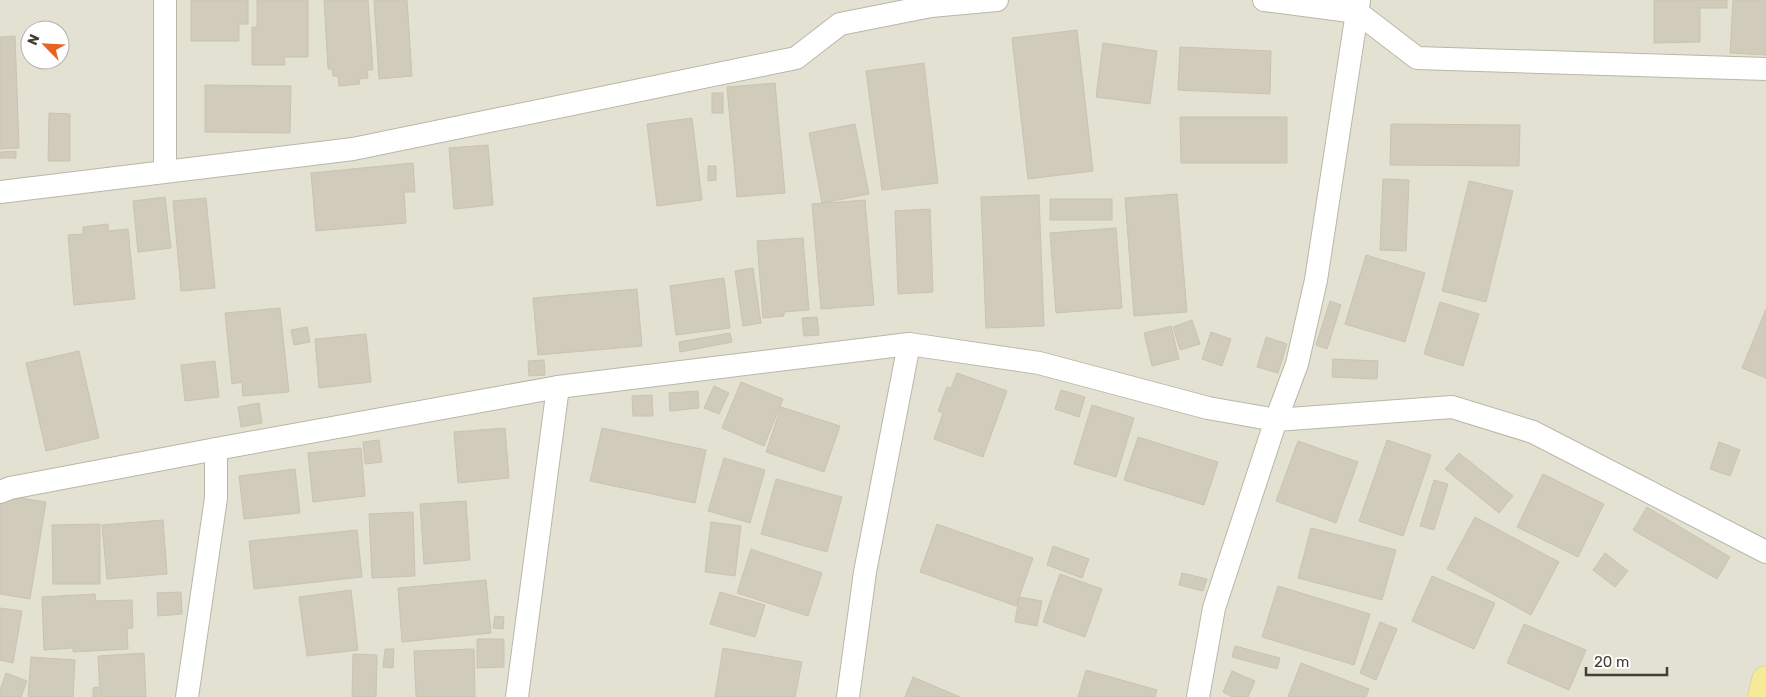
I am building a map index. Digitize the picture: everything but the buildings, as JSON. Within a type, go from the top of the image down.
[{"type":"main road","points":[[1762,697],[1766,680]]},
{"type":"street","points":[[164,0],[165,171]]},
{"type":"street","points":[[0,192],[353,149],[796,58],[840,24],[930,6],[997,0]]},
{"type":"street","points":[[1264,0],[1358,6],[1417,58],[1766,69]]},
{"type":"street","points":[[1198,697],[1214,608],[1276,420],[1297,364],[1316,280],[1358,6]]},
{"type":"street","points":[[848,697],[865,572],[909,344]]},
{"type":"street","points":[[0,492],[10,488],[216,448],[558,387],[909,344],[1039,363],[1208,408],[1276,420],[1452,407],[1533,432],[1766,552]]},
{"type":"street","points":[[518,697],[558,387]]},
{"type":"street","points":[[187,697],[216,498],[216,448]]},
{"type":"shaded area","points":[[0,0],[1766,0],[1766,697],[0,697]]}]
